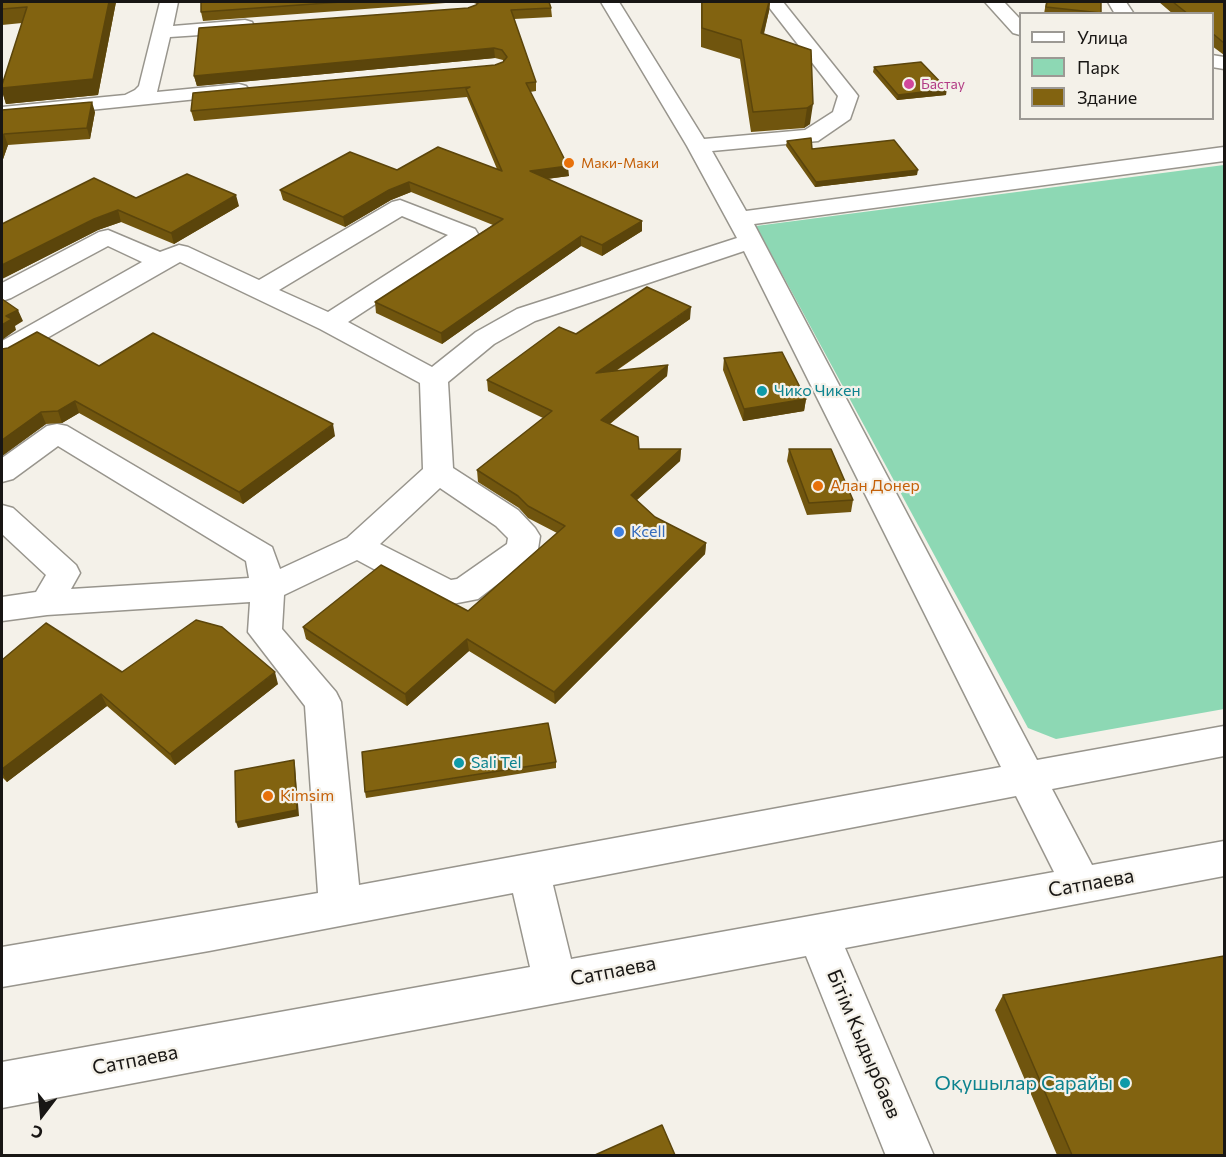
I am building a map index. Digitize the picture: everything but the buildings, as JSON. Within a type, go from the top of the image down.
[{"type":"street","points":[[129,100],[149,88],[169,2]]},
{"type":"street","points":[[610,2],[698,146],[745,230],[1081,885]]},
{"type":"street","points":[[698,146],[810,136],[843,115],[848,96],[774,2]]},
{"type":"street","points":[[994,2],[1019,28]]},
{"type":"street","points":[[163,32],[269,24]]},
{"type":"street","points":[[2,112],[258,88]]},
{"type":"street","points":[[434,379],[485,338],[526,315],[745,230],[1224,154]]},
{"type":"street","points":[[261,290],[400,207],[466,234],[329,322]]},
{"type":"street","points":[[2,352],[22,306],[108,237],[161,262]]},
{"type":"street","points":[[22,306],[161,262],[179,252],[329,322],[434,379]]},
{"type":"street","points":[[2,609],[47,603],[268,589],[358,546],[438,472],[434,379]]},
{"type":"street","points":[[2,472],[57,433],[261,555],[268,589],[265,632],[323,702],[340,908]]},
{"type":"street","points":[[358,546],[447,593],[466,590],[522,549],[524,536],[507,518],[438,472]]},
{"type":"street","points":[[2,516],[64,573],[47,603]]},
{"type":"street","points":[[2,967],[340,908],[1224,741]]},
{"type":"street","name":"Сатпаева","points":[[2,1085],[1224,858]]},
{"type":"street","points":[[529,872],[555,982]]},
{"type":"street","name":"Бiтiм Кыдырбаев","points":[[818,933],[910,1155]]},
{"type":"green space","points":[[1224,165],[1224,709],[1056,739],[1028,728],[756,226]]},
{"type":"place","name":"Бастау","points":[[909,84]]},
{"type":"place","name":"Маки-Маки","points":[[569,163]]},
{"type":"place","name":"Чико Чикен","points":[[762,391]]},
{"type":"place","name":"Алан Донер","points":[[818,486]]},
{"type":"place","name":"Kcell","points":[[619,532]]},
{"type":"place","name":"Sali Tel","points":[[459,763]]},
{"type":"place","name":"Kimsim","points":[[268,796]]},
{"type":"place","name":"Оқушылар Сарайы","points":[[1125,1083]]}]
